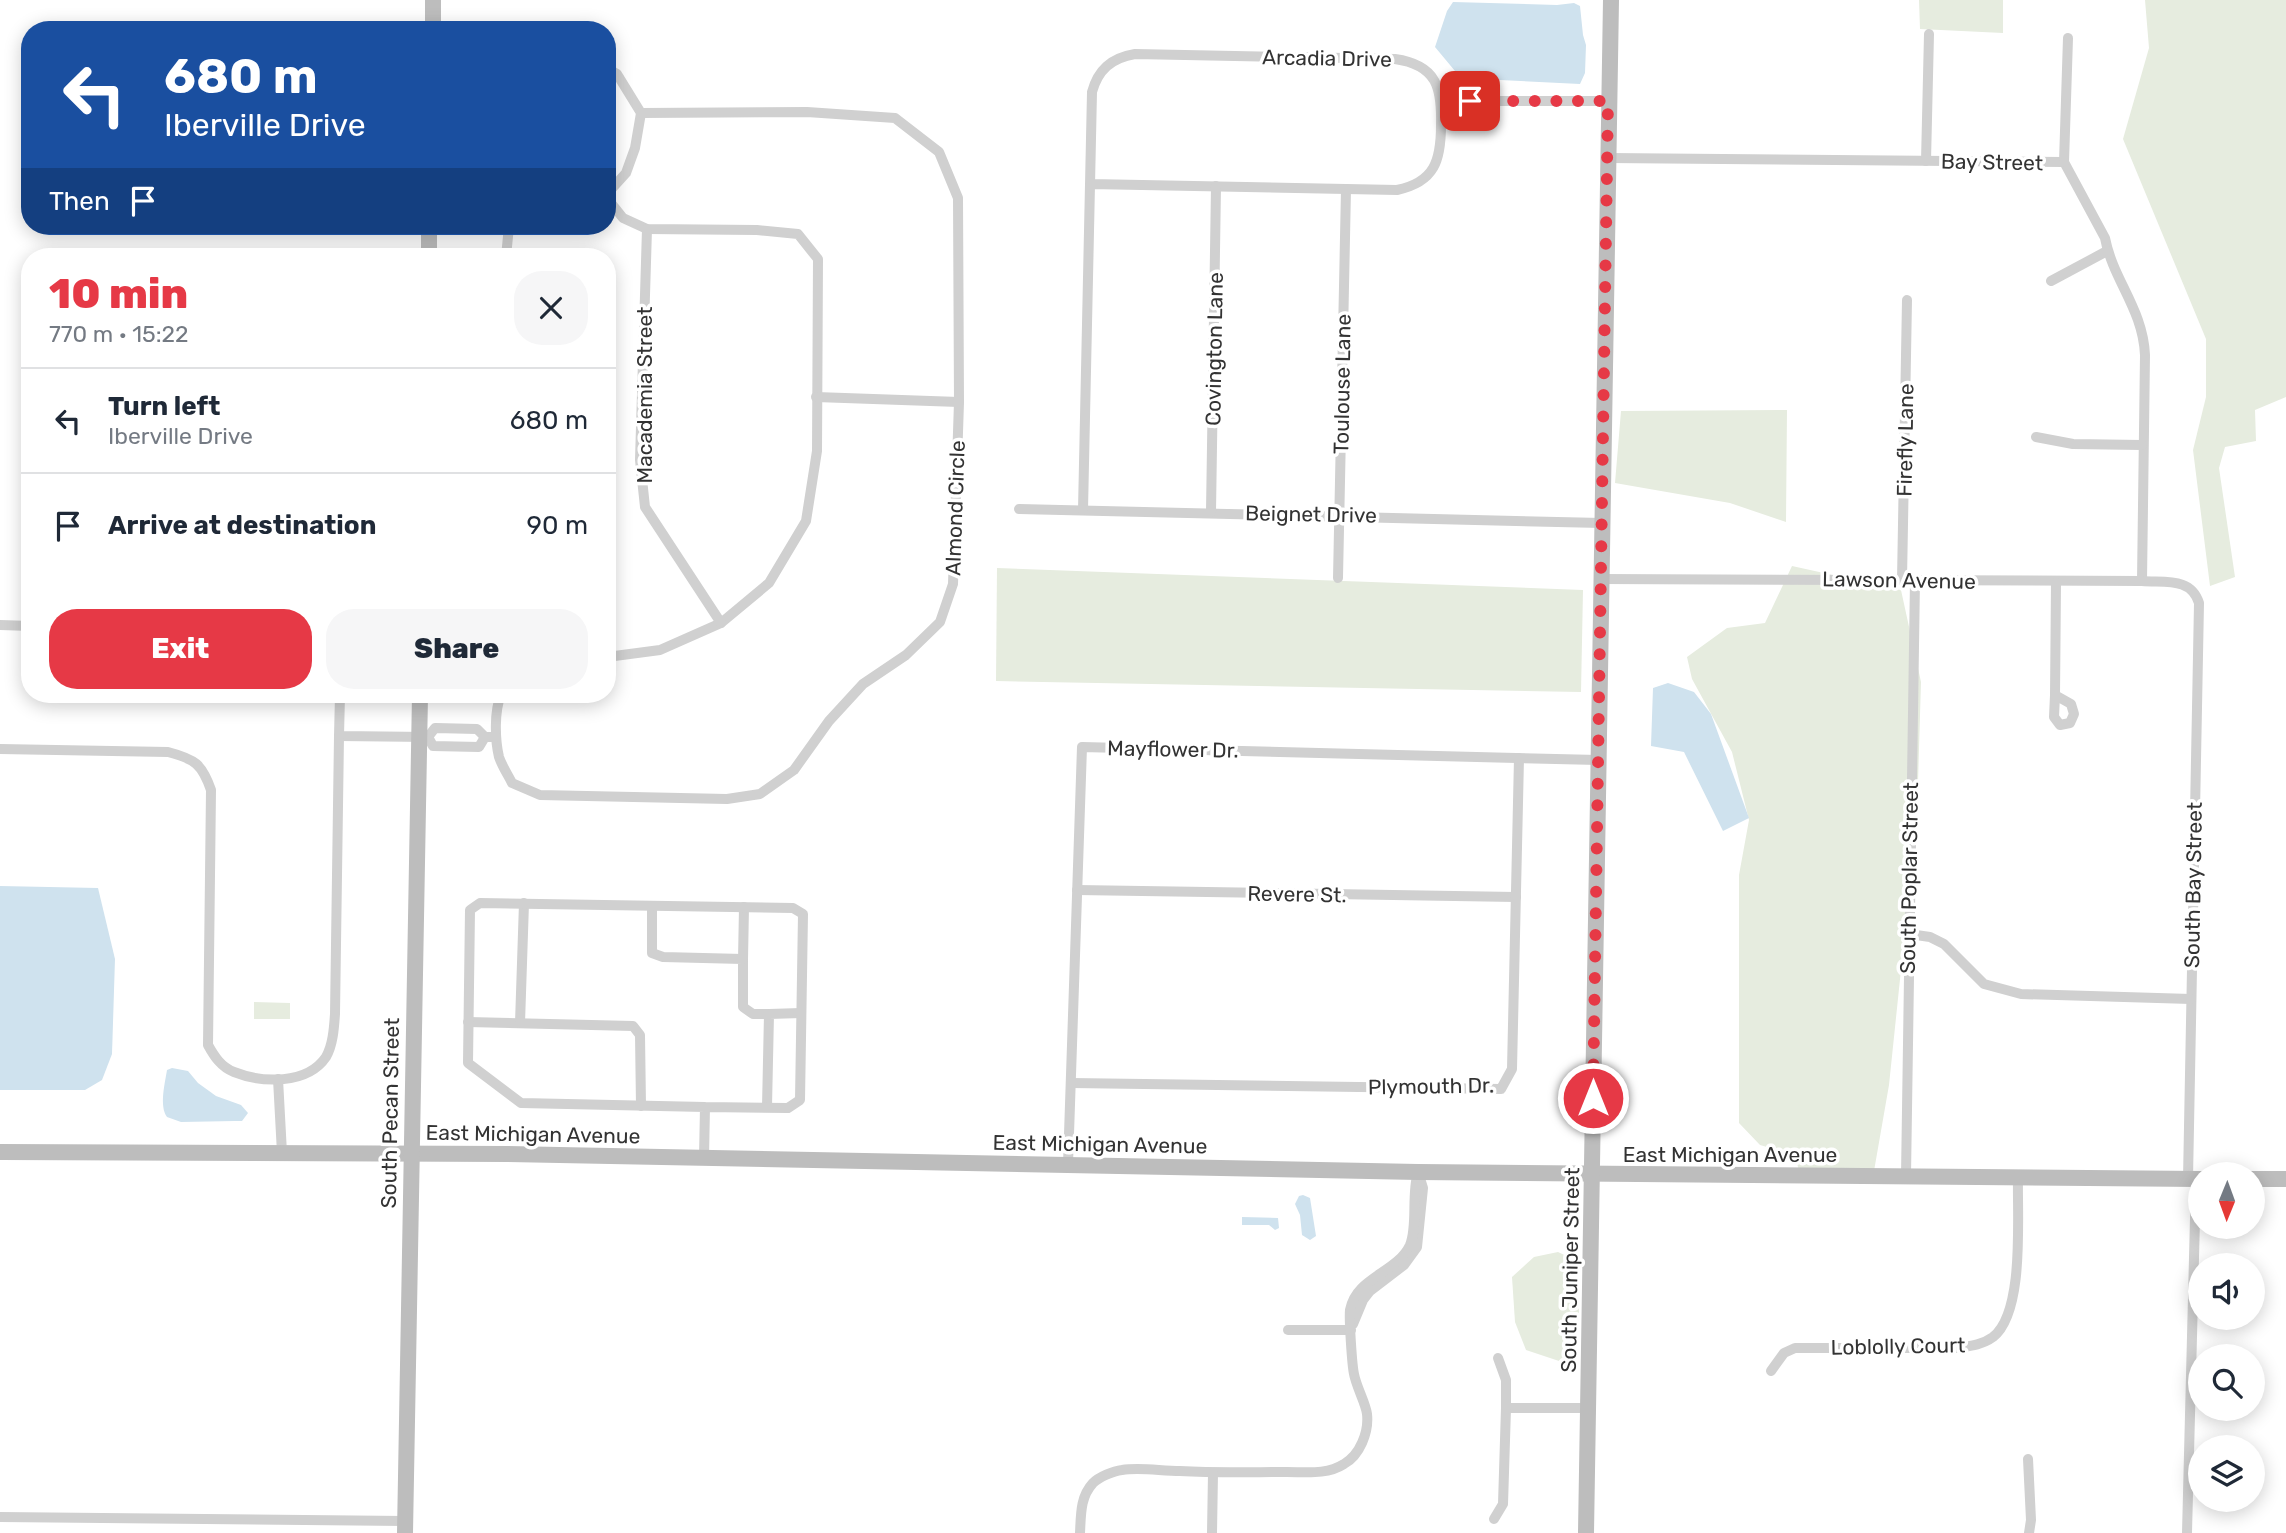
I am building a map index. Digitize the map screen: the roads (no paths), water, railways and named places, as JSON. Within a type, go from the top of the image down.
[{"type":"street","points":[[433,0],[433,21]]},
{"type":"street","name":"South Juniper Street","points":[[1586,1533],[1611,0]]},
{"type":"street","points":[[1926,161],[1929,34]]},
{"type":"street","points":[[2064,162],[2068,38]]},
{"type":"street","name":"Arcadia Drive","points":[[1083,510],[1092,92],[1096,78],[1103,69],[1123,56],[1135,54],[1395,59],[1408,61],[1422,68],[1440,89],[1442,101]]},
{"type":"street","points":[[616,73],[642,113],[635,148],[626,173],[616,185]]},
{"type":"street","points":[[1090,184],[1398,190],[1426,178],[1434,168],[1441,146],[1442,101],[1608,101]]},
{"type":"street","name":"Almond Circle","points":[[499,703],[491,737],[500,760],[512,783],[540,794],[727,799],[760,794],[794,770],[829,721],[863,684],[914,649],[940,622],[953,584],[959,402],[958,198],[939,152],[895,118],[807,112],[642,113]]},
{"type":"street","name":"Bay Street","points":[[1608,158],[2064,162],[2105,238],[2107,251],[2136,310],[2143,332],[2145,355],[2141,581]]},
{"type":"street","name":"Covington Lane","points":[[1211,512],[1216,186]]},
{"type":"street","name":"Toulouse Lane","points":[[1338,578],[1346,189]]},
{"type":"street","points":[[616,208],[623,218],[647,229],[757,230],[798,234],[818,259],[817,451],[806,521],[769,583],[721,623],[660,650],[616,656]]},
{"type":"street","name":"Macademia Street","points":[[647,229],[640,460],[645,507],[721,623]]},
{"type":"street","points":[[2050,281],[2107,251]]},
{"type":"street","name":"Firefly Lane","points":[[1902,580],[1907,300]]},
{"type":"street","points":[[816,397],[959,402]]},
{"type":"street","points":[[2036,437],[2073,444],[2142,445]]},
{"type":"street","name":"Beignet Drive","points":[[1020,509],[1602,523]]},
{"type":"street","name":"Lawson Avenue","points":[[1600,579],[2056,583],[2141,581],[2178,583],[2196,592]]},
{"type":"street","name":"South Poplar Street","points":[[1906,1176],[1914,580]]},
{"type":"street","points":[[2055,695],[2056,583]]},
{"type":"street","name":"South Bay Street","points":[[2195,1162],[2191,999],[2199,603],[2196,592]]},
{"type":"street","points":[[0,625],[21,626]]},
{"type":"street","points":[[0,749],[168,752],[191,758],[206,773],[211,790],[208,1045],[217,1060],[233,1072],[289,1079],[312,1070],[326,1056],[332,1040],[336,1000],[340,703]]},
{"type":"street","name":"South Pecan Street","points":[[405,1527],[411,1153],[424,737],[421,703]]},
{"type":"street","points":[[339,736],[424,737],[435,728],[477,729],[491,737],[479,747],[433,746],[424,737]]},
{"type":"street","name":"Mayflower Dr.","points":[[1068,1164],[1082,747],[1598,760]]},
{"type":"street","name":"Plymouth Dr.","points":[[1071,1083],[1501,1088],[1512,1069],[1519,758]]},
{"type":"street","name":"Revere St.","points":[[1077,890],[1516,897]]},
{"type":"street","points":[[480,903],[524,904],[793,908],[803,915],[800,1100],[788,1108],[521,1103],[468,1063],[468,1022],[470,910],[480,903]]},
{"type":"street","points":[[520,1023],[524,904]]},
{"type":"street","points":[[652,906],[652,953],[663,957],[743,959]]},
{"type":"street","points":[[744,908],[743,1007],[753,1014],[801,1013]]},
{"type":"street","points":[[1909,934],[1930,937],[1944,944],[1984,984],[2021,994],[2191,999]]},
{"type":"street","points":[[767,1107],[769,1014]]},
{"type":"street","points":[[468,1022],[633,1026],[640,1035],[641,1106]]},
{"type":"street","points":[[278,1079],[282,1153]]},
{"type":"street","points":[[704,1158],[705,1107]]},
{"type":"street","name":"East Michigan Avenue","points":[[0,1152],[411,1153],[1592,1174],[2188,1179]]},
{"type":"street","points":[[1080,1533],[1081,1508],[1087,1492],[1095,1481],[1121,1469],[1213,1473],[1326,1472],[1345,1464],[1360,1447],[1367,1430],[1367,1412],[1353,1370],[1350,1311],[1362,1288],[1378,1273],[1396,1262],[1410,1244],[1413,1233],[1413,1186],[1418,1171]]},
{"type":"street","name":"Loblolly Court","points":[[1772,1371],[1784,1353],[1795,1348],[1956,1348],[1980,1345],[1994,1336],[2004,1325],[2012,1306],[2016,1279],[2018,1177]]},
{"type":"street","points":[[2265,1179],[2286,1179]]},
{"type":"street","name":"South Bay Street","points":[[2187,1533],[2194,1239]]},
{"type":"street","points":[[1288,1330],[1351,1330]]},
{"type":"street","points":[[1494,1519],[1503,1504],[1506,1408],[1506,1380],[1498,1359]]},
{"type":"street","points":[[1506,1408],[1588,1408]]},
{"type":"street","points":[[2028,1460],[2031,1520],[2029,1533]]},
{"type":"street","points":[[1212,1533],[1213,1473]]},
{"type":"street","points":[[0,1517],[405,1527]]},
{"type":"water","points":[[1453,2],[1557,5],[1574,3],[1580,6],[1586,45],[1585,73],[1580,84],[1458,78],[1435,47],[1447,11]]},
{"type":"water","points":[[1668,683],[1694,692],[1711,714],[1749,818],[1723,831],[1684,752],[1651,746],[1653,688]]},
{"type":"water","points":[[0,886],[98,888],[115,959],[112,1054],[102,1080],[85,1090],[0,1090]]},
{"type":"water","points":[[172,1068],[188,1071],[198,1083],[216,1096],[241,1105],[248,1113],[242,1121],[181,1122],[167,1117],[163,1107],[163,1094],[167,1070]]},
{"type":"water","points":[[1299,1196],[1310,1198],[1316,1236],[1310,1240],[1302,1235],[1300,1215],[1295,1204]]},
{"type":"water","points":[[1242,1217],[1278,1218],[1279,1228],[1275,1230],[1269,1225],[1242,1225]]}]
